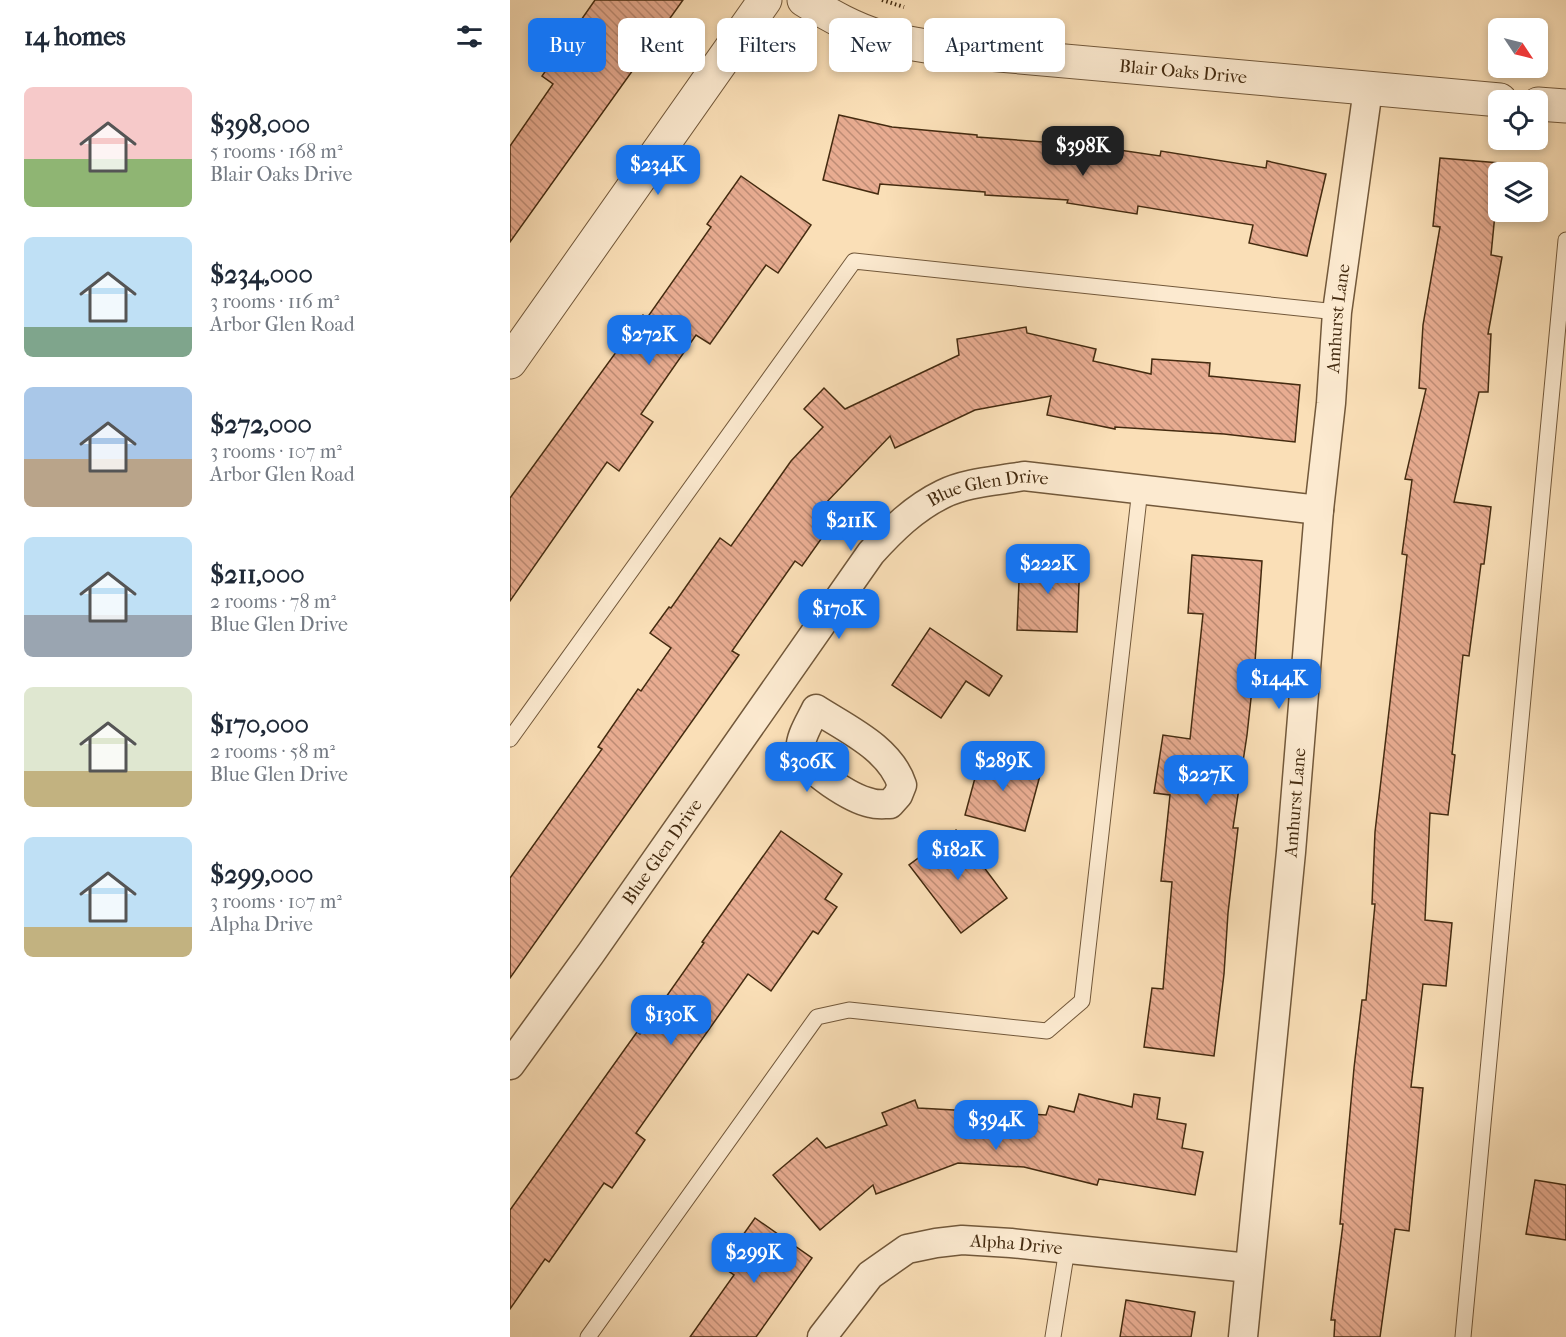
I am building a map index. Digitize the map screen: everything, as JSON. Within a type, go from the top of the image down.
[{"type":"street","points":[[510,362],[765,0]]},
{"type":"street","name":"Blair Oaks Drive","points":[[804,0],[828,14],[879,36],[965,52],[1488,99]]},
{"type":"street","name":"Amhurst Lane","points":[[1243,1337],[1291,852],[1338,312],[1368,89]]},
{"type":"street","points":[[1548,105],[1566,106]]},
{"type":"street","name":"Blue Glen Drive","points":[[510,1065],[872,553],[898,524],[944,493],[976,484],[1024,476],[1319,510]]},
{"type":"street","points":[[780,684],[816,709]]},
{"type":"street","name":"Alpha Drive","points":[[822,1337],[870,1275],[907,1249],[936,1243],[962,1240],[1067,1248],[1249,1268]]},
{"type":"lane","points":[[1464,1337],[1566,240]]},
{"type":"lane","points":[[510,739],[854,261],[1338,312]]},
{"type":"lane","points":[[588,1337],[817,1017],[849,1010],[1047,1031],[1082,1001],[1140,489]]},
{"type":"lane","points":[[1053,1337],[1067,1248]]},
{"type":"building","points":[[595,0],[683,0],[670,18],[618,18],[618,72],[632,72],[510,242],[510,146],[553,84],[542,76],[545,72],[606,72],[606,18],[582,18]]},
{"type":"building","points":[[839,115],[892,127],[977,135],[977,137],[1085,145],[1160,156],[1161,151],[1266,168],[1267,161],[1326,174],[1307,256],[1249,243],[1253,225],[1138,206],[1137,214],[1067,203],[1068,200],[985,195],[985,192],[880,184],[878,194],[823,180]]},
{"type":"building","points":[[1440,158],[1488,162],[1488,222],[1494,222],[1491,255],[1502,257],[1488,334],[1491,334],[1488,392],[1479,392],[1454,502],[1491,507],[1469,656],[1463,655],[1448,815],[1430,813],[1425,920],[1452,923],[1446,986],[1423,984],[1411,1087],[1423,1088],[1409,1231],[1395,1229],[1380,1337],[1334,1337],[1335,1320],[1331,1320],[1343,1224],[1340,1224],[1354,1068],[1362,1000],[1366,1000],[1375,904],[1372,904],[1375,832],[1407,555],[1402,554],[1412,480],[1405,479],[1426,389],[1419,388],[1423,325],[1440,227],[1433,226]]},
{"type":"building","points":[[741,176],[811,225],[778,273],[766,265],[710,344],[696,335],[641,414],[653,422],[619,471],[607,462],[510,601],[510,498],[643,315],[647,318],[711,227],[707,224]]},
{"type":"building","points":[[1026,327],[1027,333],[1096,349],[1093,361],[1151,374],[1152,359],[1210,363],[1209,376],[1300,385],[1295,442],[1224,434],[1115,427],[1115,429],[1047,415],[1051,396],[975,410],[895,448],[890,436],[821,508],[836,518],[802,566],[795,561],[732,651],[739,655],[510,978],[510,878],[602,749],[598,747],[638,689],[641,691],[671,648],[650,633],[669,607],[671,608],[720,538],[731,546],[791,461],[823,427],[804,409],[824,388],[845,409],[959,355],[957,339]]},
{"type":"building","points":[[1192,555],[1262,561],[1255,662],[1233,828],[1238,828],[1214,1056],[1144,1047],[1152,988],[1163,989],[1172,882],[1161,881],[1170,795],[1154,793],[1163,735],[1190,739],[1203,614],[1188,613]]},
{"type":"building","points":[[1020,557],[1080,560],[1077,632],[1017,630]]},
{"type":"building","points":[[930,628],[1002,676],[989,696],[966,681],[941,718],[892,685]]},
{"type":"building","points":[[982,752],[1042,768],[1025,831],[965,815]]},
{"type":"building","points":[[956,830],[1007,898],[961,933],[909,865]]},
{"type":"building","points":[[781,831],[842,874],[825,899],[837,907],[818,934],[813,931],[771,991],[748,974],[636,1133],[645,1140],[612,1188],[604,1183],[549,1262],[545,1259],[510,1309],[510,1210],[637,1032],[640,1034]]},
{"type":"building","points":[[1079,1094],[1132,1107],[1134,1094],[1160,1098],[1157,1119],[1186,1124],[1182,1148],[1203,1152],[1195,1195],[1099,1179],[1097,1185],[1024,1167],[958,1163],[876,1194],[873,1185],[820,1230],[773,1175],[817,1138],[826,1148],[887,1125],[882,1113],[915,1100],[918,1108],[1046,1115],[1049,1106],[1074,1112]]},
{"type":"building","points":[[1535,1180],[1566,1185],[1566,1240],[1526,1234]]},
{"type":"building","points":[[755,1218],[812,1258],[756,1337],[690,1337],[734,1275],[721,1266]]},
{"type":"building","points":[[1126,1300],[1195,1312],[1191,1337],[1120,1337]]}]
